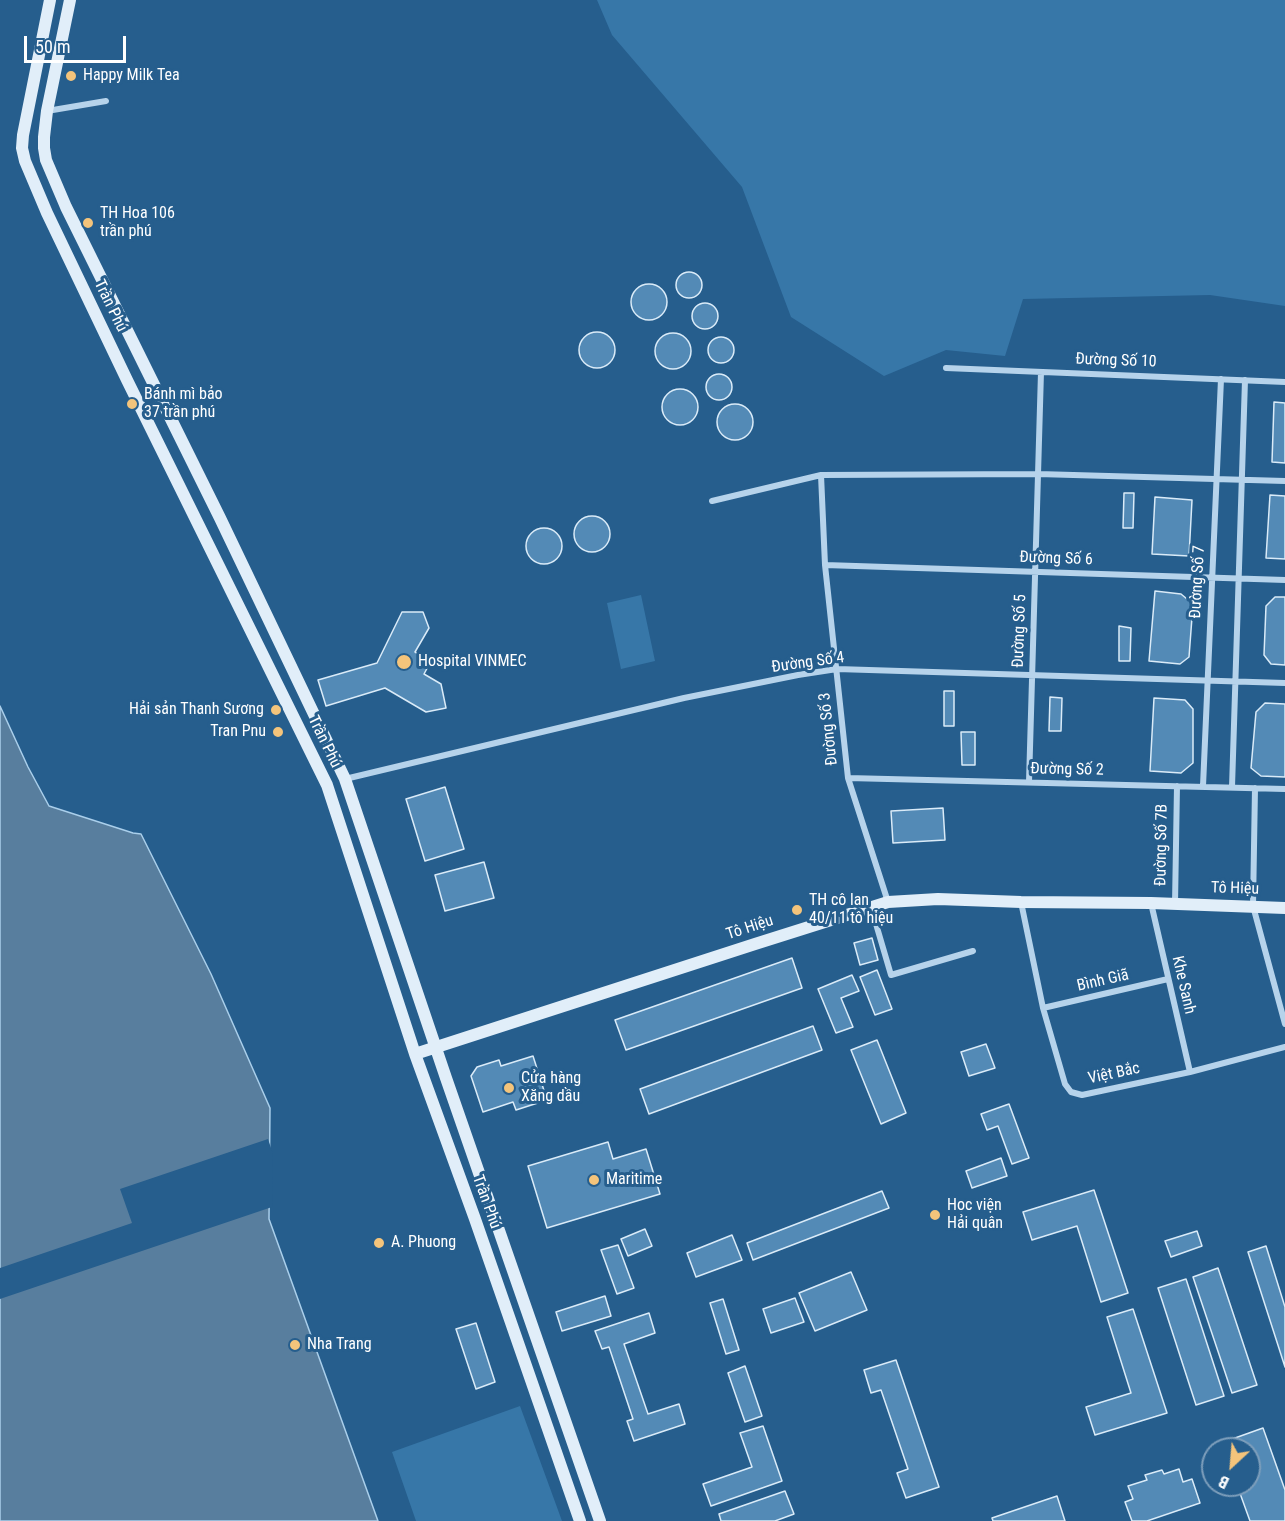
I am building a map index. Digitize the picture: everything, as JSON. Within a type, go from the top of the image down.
[{"type":"main road","name":"Trần Phú","points":[[50,0],[23,135],[22,148],[25,161],[47,213],[327,785],[415,1054],[580,1521]]},
{"type":"main road","name":"Trần Phú","points":[[70,0],[47,111],[44,148],[46,160],[66,207],[220,518],[345,779],[435,1047],[600,1521]]},
{"type":"main road","points":[[327,785],[345,779]]},
{"type":"main road","name":"Tô Hiệu","points":[[415,1054],[888,902],[938,899],[1285,908]]},
{"type":"main road","points":[[541,1410],[559,1404]]},
{"type":"street","points":[[47,111],[106,101]]},
{"type":"street","name":"Đường Số 10","points":[[946,368],[1285,382]]},
{"type":"street","name":"Đường Số 5","points":[[1029,782],[1041,372]]},
{"type":"street","name":"Đường Số 7","points":[[1203,786],[1221,379]]},
{"type":"street","points":[[1232,787],[1245,380]]},
{"type":"street","points":[[712,501],[821,475],[1038,474],[1285,481]]},
{"type":"street","name":"Đường Số 3","points":[[821,475],[825,565],[848,778],[888,902]]},
{"type":"street","name":"Đường Số 6","points":[[825,565],[1285,580]]},
{"type":"street","name":"Đường Số 4","points":[[345,779],[684,699],[837,669],[1285,684]]},
{"type":"street","name":"Đường Số 2","points":[[848,778],[1285,789]]},
{"type":"street","name":"Đường Số 7B","points":[[1175,904],[1177,786]]},
{"type":"street","points":[[1256,788],[1253,906],[1285,1024]]},
{"type":"street","name":"Việt Bắc","points":[[1021,902],[1043,1008],[1065,1084],[1071,1092],[1082,1095],[1190,1072],[1285,1047]]},
{"type":"street","name":"Khe Sanh","points":[[1151,903],[1190,1072]]},
{"type":"street","points":[[871,907],[891,975],[973,951]]},
{"type":"street","name":"Bình Giã","points":[[1043,1008],[1168,980]]},
{"type":"shaded area","points":[[597,0],[1285,0],[1285,306],[1210,295],[1023,299],[1005,356],[946,350],[884,376],[791,317],[742,187],[612,35]]},
{"type":"shaded area","points":[[641,595],[655,661],[621,669],[607,603]]},
{"type":"shaded area","points":[[0,706],[49,806],[141,834],[211,974],[270,1108],[269,1219],[378,1521],[0,1521]]},
{"type":"shaded area","points":[[520,1406],[562,1521],[416,1521],[392,1452]]},
{"type":"pier","points":[[268,1139],[273,1154],[272,1207],[0,1299],[0,1268],[132,1223],[120,1189]]},
{"type":"building","points":[[689,272],[698,276],[702,285],[698,294],[689,298],[680,294],[676,285],[680,276]]},
{"type":"building","points":[[649,284],[662,289],[667,302],[662,315],[649,320],[636,315],[631,302],[636,289]]},
{"type":"building","points":[[705,303],[714,307],[718,316],[714,325],[705,329],[696,325],[692,316],[696,307]]},
{"type":"building","points":[[597,332],[610,337],[615,350],[610,363],[597,368],[584,363],[579,350],[584,337]]},
{"type":"building","points":[[673,333],[686,338],[691,351],[686,364],[673,369],[660,364],[655,351],[660,338]]},
{"type":"building","points":[[721,337],[730,341],[734,350],[730,359],[721,363],[712,359],[708,350],[712,341]]},
{"type":"building","points":[[719,374],[728,378],[732,387],[728,396],[719,400],[710,396],[706,387],[710,378]]},
{"type":"building","points":[[680,389],[693,394],[698,407],[693,420],[680,425],[667,420],[662,407],[667,394]]},
{"type":"building","points":[[1274,402],[1285,403],[1285,463],[1272,462]]},
{"type":"building","points":[[735,404],[748,409],[753,422],[748,435],[735,440],[722,435],[717,422],[722,409]]},
{"type":"building","points":[[1124,493],[1134,493],[1133,528],[1123,528]]},
{"type":"building","points":[[1270,495],[1285,496],[1285,559],[1266,558]]},
{"type":"building","points":[[1155,497],[1192,500],[1189,556],[1152,554]]},
{"type":"building","points":[[592,516],[605,521],[610,534],[605,547],[592,552],[579,547],[574,534],[579,521]]},
{"type":"building","points":[[544,528],[557,533],[562,546],[557,559],[544,564],[531,559],[526,546],[531,533]]},
{"type":"building","points":[[1155,591],[1181,594],[1193,604],[1189,657],[1180,664],[1149,661]]},
{"type":"building","points":[[1275,597],[1285,597],[1285,665],[1271,664],[1264,655],[1266,606]]},
{"type":"building","name":"Hospital VINMEC","points":[[402,612],[423,612],[429,628],[415,652],[431,661],[424,674],[441,684],[446,708],[426,712],[385,688],[326,706],[318,680],[377,663]]},
{"type":"building","points":[[1119,626],[1131,628],[1130,661],[1119,661]]},
{"type":"building","points":[[944,691],[954,691],[954,726],[944,726]]},
{"type":"building","points":[[1050,697],[1062,698],[1061,731],[1049,731]]},
{"type":"building","points":[[1154,698],[1185,700],[1193,709],[1193,763],[1181,773],[1150,771]]},
{"type":"building","points":[[1265,703],[1285,704],[1285,777],[1261,776],[1251,768],[1256,712]]},
{"type":"building","points":[[961,732],[975,732],[975,765],[962,765]]},
{"type":"building","points":[[445,787],[464,849],[425,861],[406,799]]},
{"type":"building","points":[[943,808],[945,840],[893,843],[891,811]]},
{"type":"building","points":[[484,862],[494,898],[445,911],[435,875]]},
{"type":"building","points":[[872,938],[878,960],[860,965],[854,943]]},
{"type":"building","points":[[792,958],[802,988],[626,1050],[615,1020]]},
{"type":"building","points":[[877,970],[892,1009],[875,1015],[860,977]]},
{"type":"building","points":[[852,975],[859,991],[841,998],[853,1027],[836,1033],[818,989]]},
{"type":"building","points":[[813,1026],[822,1050],[649,1114],[640,1089]]},
{"type":"building","points":[[877,1040],[906,1113],[881,1124],[851,1050]]},
{"type":"building","points":[[986,1044],[995,1068],[969,1076],[961,1052]]},
{"type":"building","name":"Cửa hàng Xăng dầu","points":[[533,1056],[547,1100],[516,1110],[513,1102],[483,1112],[471,1076],[477,1067],[499,1060],[501,1066]]},
{"type":"building","points":[[1009,1104],[1029,1158],[1012,1164],[998,1126],[987,1130],[981,1114]]},
{"type":"building","name":"Maritime","points":[[608,1142],[613,1159],[646,1149],[660,1194],[547,1228],[528,1166]]},
{"type":"building","points":[[1001,1158],[1007,1176],[972,1188],[966,1171]]},
{"type":"building","points":[[1094,1190],[1128,1293],[1101,1302],[1077,1226],[1032,1240],[1023,1212]]},
{"type":"building","points":[[882,1191],[889,1208],[753,1260],[747,1243]]},
{"type":"building","points":[[645,1229],[652,1246],[628,1256],[621,1239]]},
{"type":"building","points":[[1197,1231],[1202,1246],[1171,1257],[1165,1241]]},
{"type":"building","points":[[732,1235],[742,1260],[696,1277],[687,1253]]},
{"type":"building","points":[[618,1245],[634,1288],[617,1294],[601,1250]]},
{"type":"building","points":[[1266,1246],[1285,1307],[1285,1367],[1248,1252]]},
{"type":"building","points":[[1218,1268],[1257,1385],[1232,1393],[1193,1277]]},
{"type":"building","points":[[851,1272],[867,1310],[815,1331],[799,1293]]},
{"type":"building","points":[[1186,1279],[1224,1396],[1196,1405],[1158,1288]]},
{"type":"building","points":[[605,1296],[611,1316],[562,1331],[556,1312]]},
{"type":"building","points":[[795,1298],[804,1322],[771,1333],[763,1309]]},
{"type":"building","points":[[723,1299],[739,1350],[726,1354],[710,1303]]},
{"type":"building","points":[[1133,1309],[1167,1413],[1095,1435],[1086,1407],[1131,1393],[1107,1317]]},
{"type":"building","points":[[649,1313],[655,1333],[624,1344],[648,1414],[679,1404],[685,1424],[634,1441],[627,1421],[633,1419],[609,1347],[602,1349],[595,1331]]},
{"type":"building","points":[[476,1323],[495,1382],[476,1389],[456,1329]]},
{"type":"building","points":[[896,1360],[939,1487],[906,1498],[897,1473],[908,1469],[881,1390],[871,1393],[864,1370]]},
{"type":"building","points":[[745,1366],[762,1416],[745,1422],[728,1373]]},
{"type":"building","points":[[763,1426],[782,1481],[711,1506],[703,1484],[752,1467],[740,1433]]},
{"type":"building","points":[[1263,1428],[1285,1490],[1285,1521],[1250,1521],[1241,1497],[1261,1497],[1261,1437],[1238,1437]]},
{"type":"building","points":[[1179,1469],[1183,1482],[1192,1479],[1200,1503],[1147,1521],[1132,1521],[1125,1502],[1133,1499],[1128,1486],[1147,1480],[1145,1475],[1162,1470],[1164,1474]]},
{"type":"building","points":[[785,1491],[794,1514],[775,1521],[721,1521],[719,1514]]},
{"type":"building","points":[[1057,1496],[1065,1521],[993,1521],[992,1518]]},
{"type":"place","name":"Happy Milk Tea","points":[[71,76]]},
{"type":"place","name":"TH Hoa 106 trần phú","points":[[88,223]]},
{"type":"place","name":"Bánh mì bảo 37 trần phú","points":[[132,404]]},
{"type":"place","name":"Hospital VINMEC","points":[[404,662]]},
{"type":"place","name":"Hải sản Thanh Sương","points":[[276,710]]},
{"type":"place","name":"Tran Pnu","points":[[278,732]]},
{"type":"place","name":"TH cô lan 40/11 tô hiệu","points":[[797,910]]},
{"type":"place","name":"Cửa hàng Xăng dầu","points":[[509,1088]]},
{"type":"place","name":"Maritime","points":[[594,1180]]},
{"type":"place","name":"Học viện Hải quân","points":[[935,1215]]},
{"type":"place","name":"A. Phuong","points":[[379,1243]]},
{"type":"place","name":"Nha Trang","points":[[295,1345]]}]
